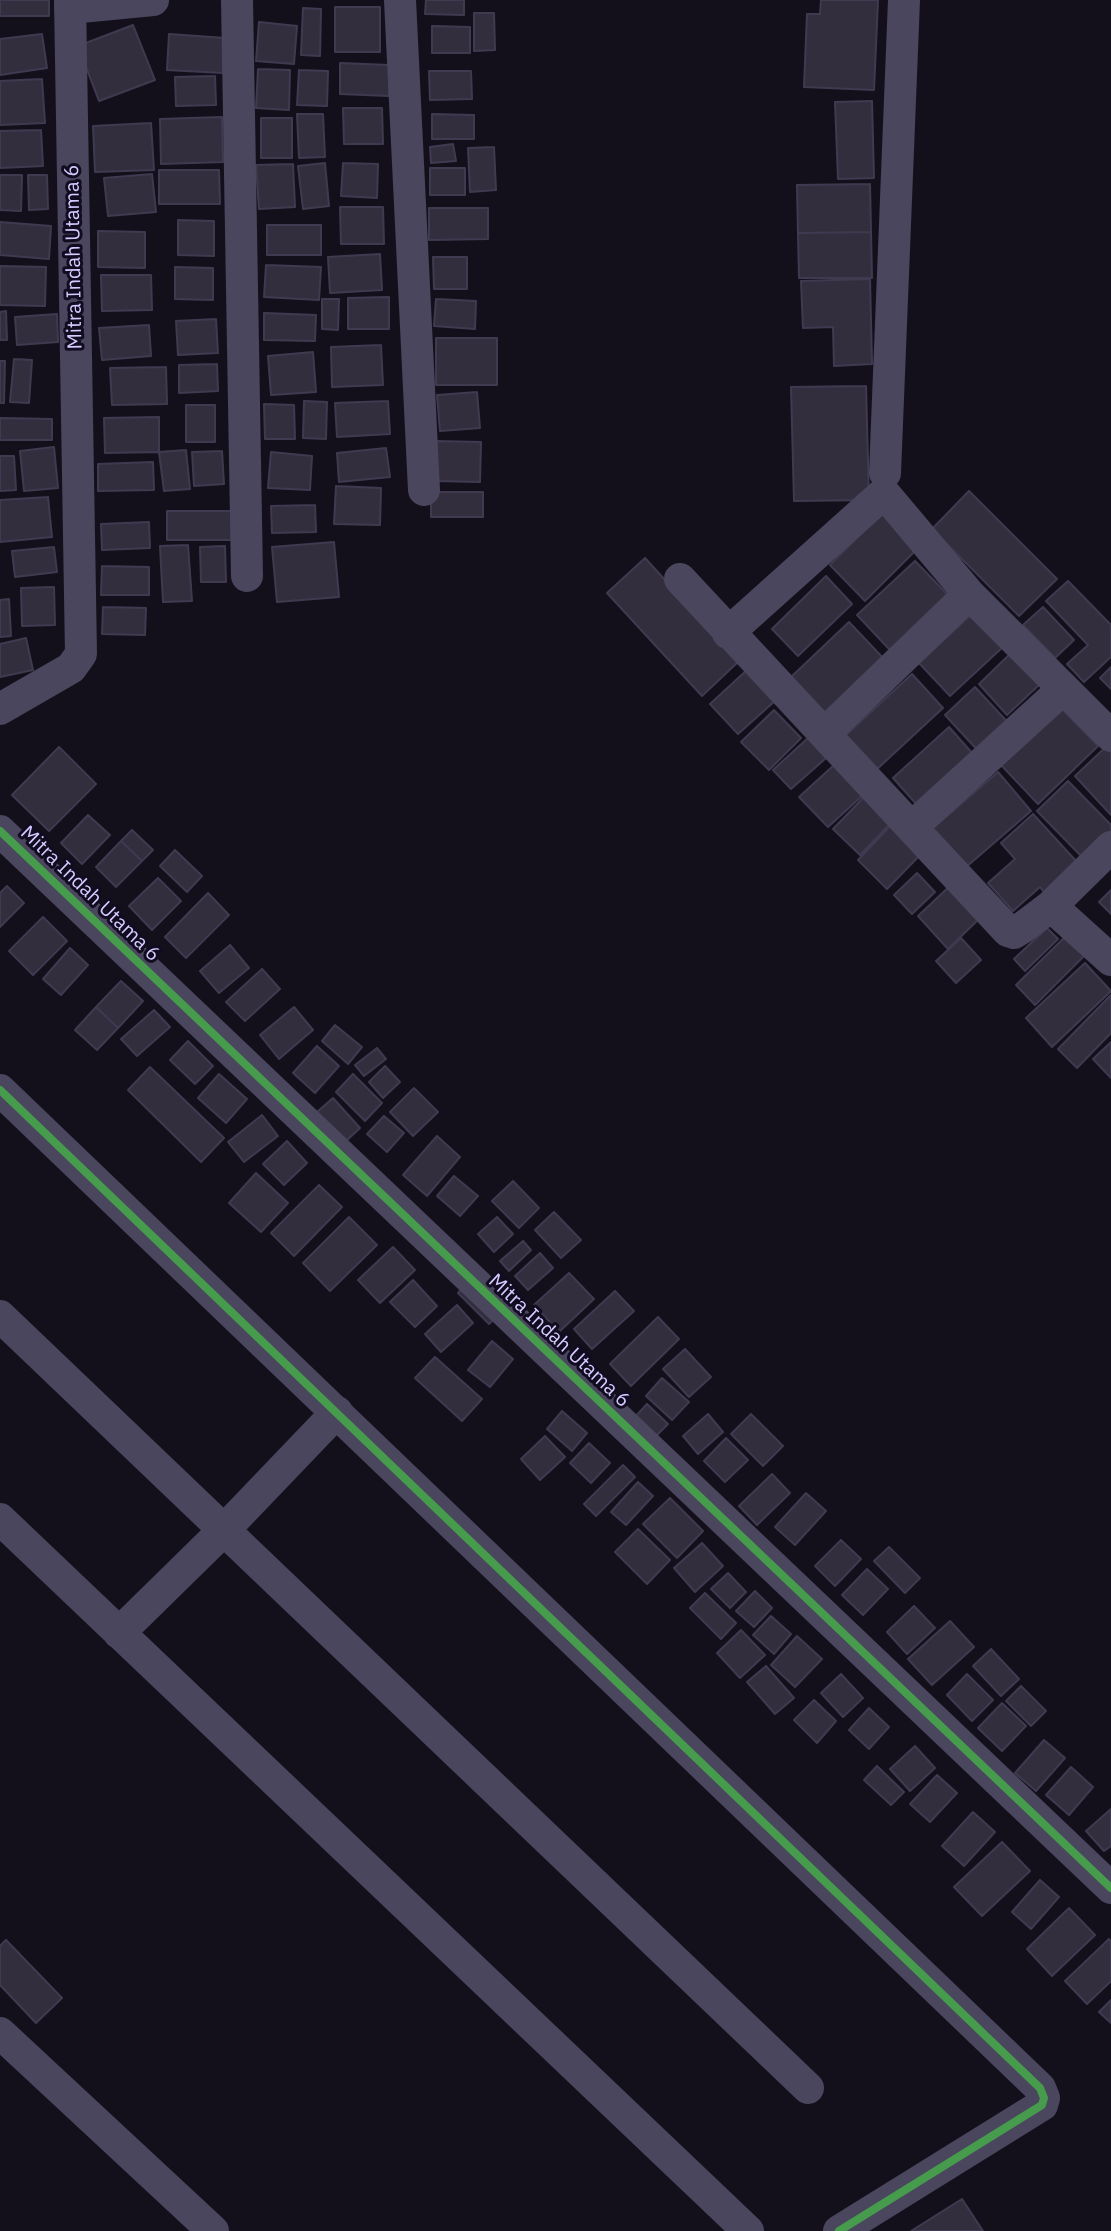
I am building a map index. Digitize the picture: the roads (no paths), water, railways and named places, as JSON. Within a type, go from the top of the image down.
[{"type":"street","points":[[70,4],[153,0]]},
{"type":"street","points":[[237,0],[247,576]]},
{"type":"street","points":[[400,0],[424,490]]},
{"type":"street","points":[[885,473],[904,0]]},
{"type":"street","name":"Mitra Indah Utama 6","points":[[0,709],[71,668],[81,654],[70,4]]},
{"type":"street","points":[[728,633],[884,493],[969,594],[1111,736]]},
{"type":"street","points":[[680,579],[1008,931],[1014,933],[1051,906],[1111,847]]},
{"type":"street","points":[[825,733],[969,594]]},
{"type":"street","points":[[912,827],[1063,689]]},
{"type":"street","name":"Mitra Indah Utama 6","points":[[0,831],[1104,1880]]},
{"type":"street","points":[[1051,906],[1111,960]]},
{"type":"street","points":[[0,1090],[1040,2088],[1044,2098],[1042,2105],[839,2231]]},
{"type":"street","points":[[0,1316],[808,2088]]},
{"type":"street","points":[[119,1633],[224,1530],[337,1412]]},
{"type":"street","points":[[0,1519],[748,2231]]},
{"type":"street","points":[[0,2033],[213,2231]]}]
